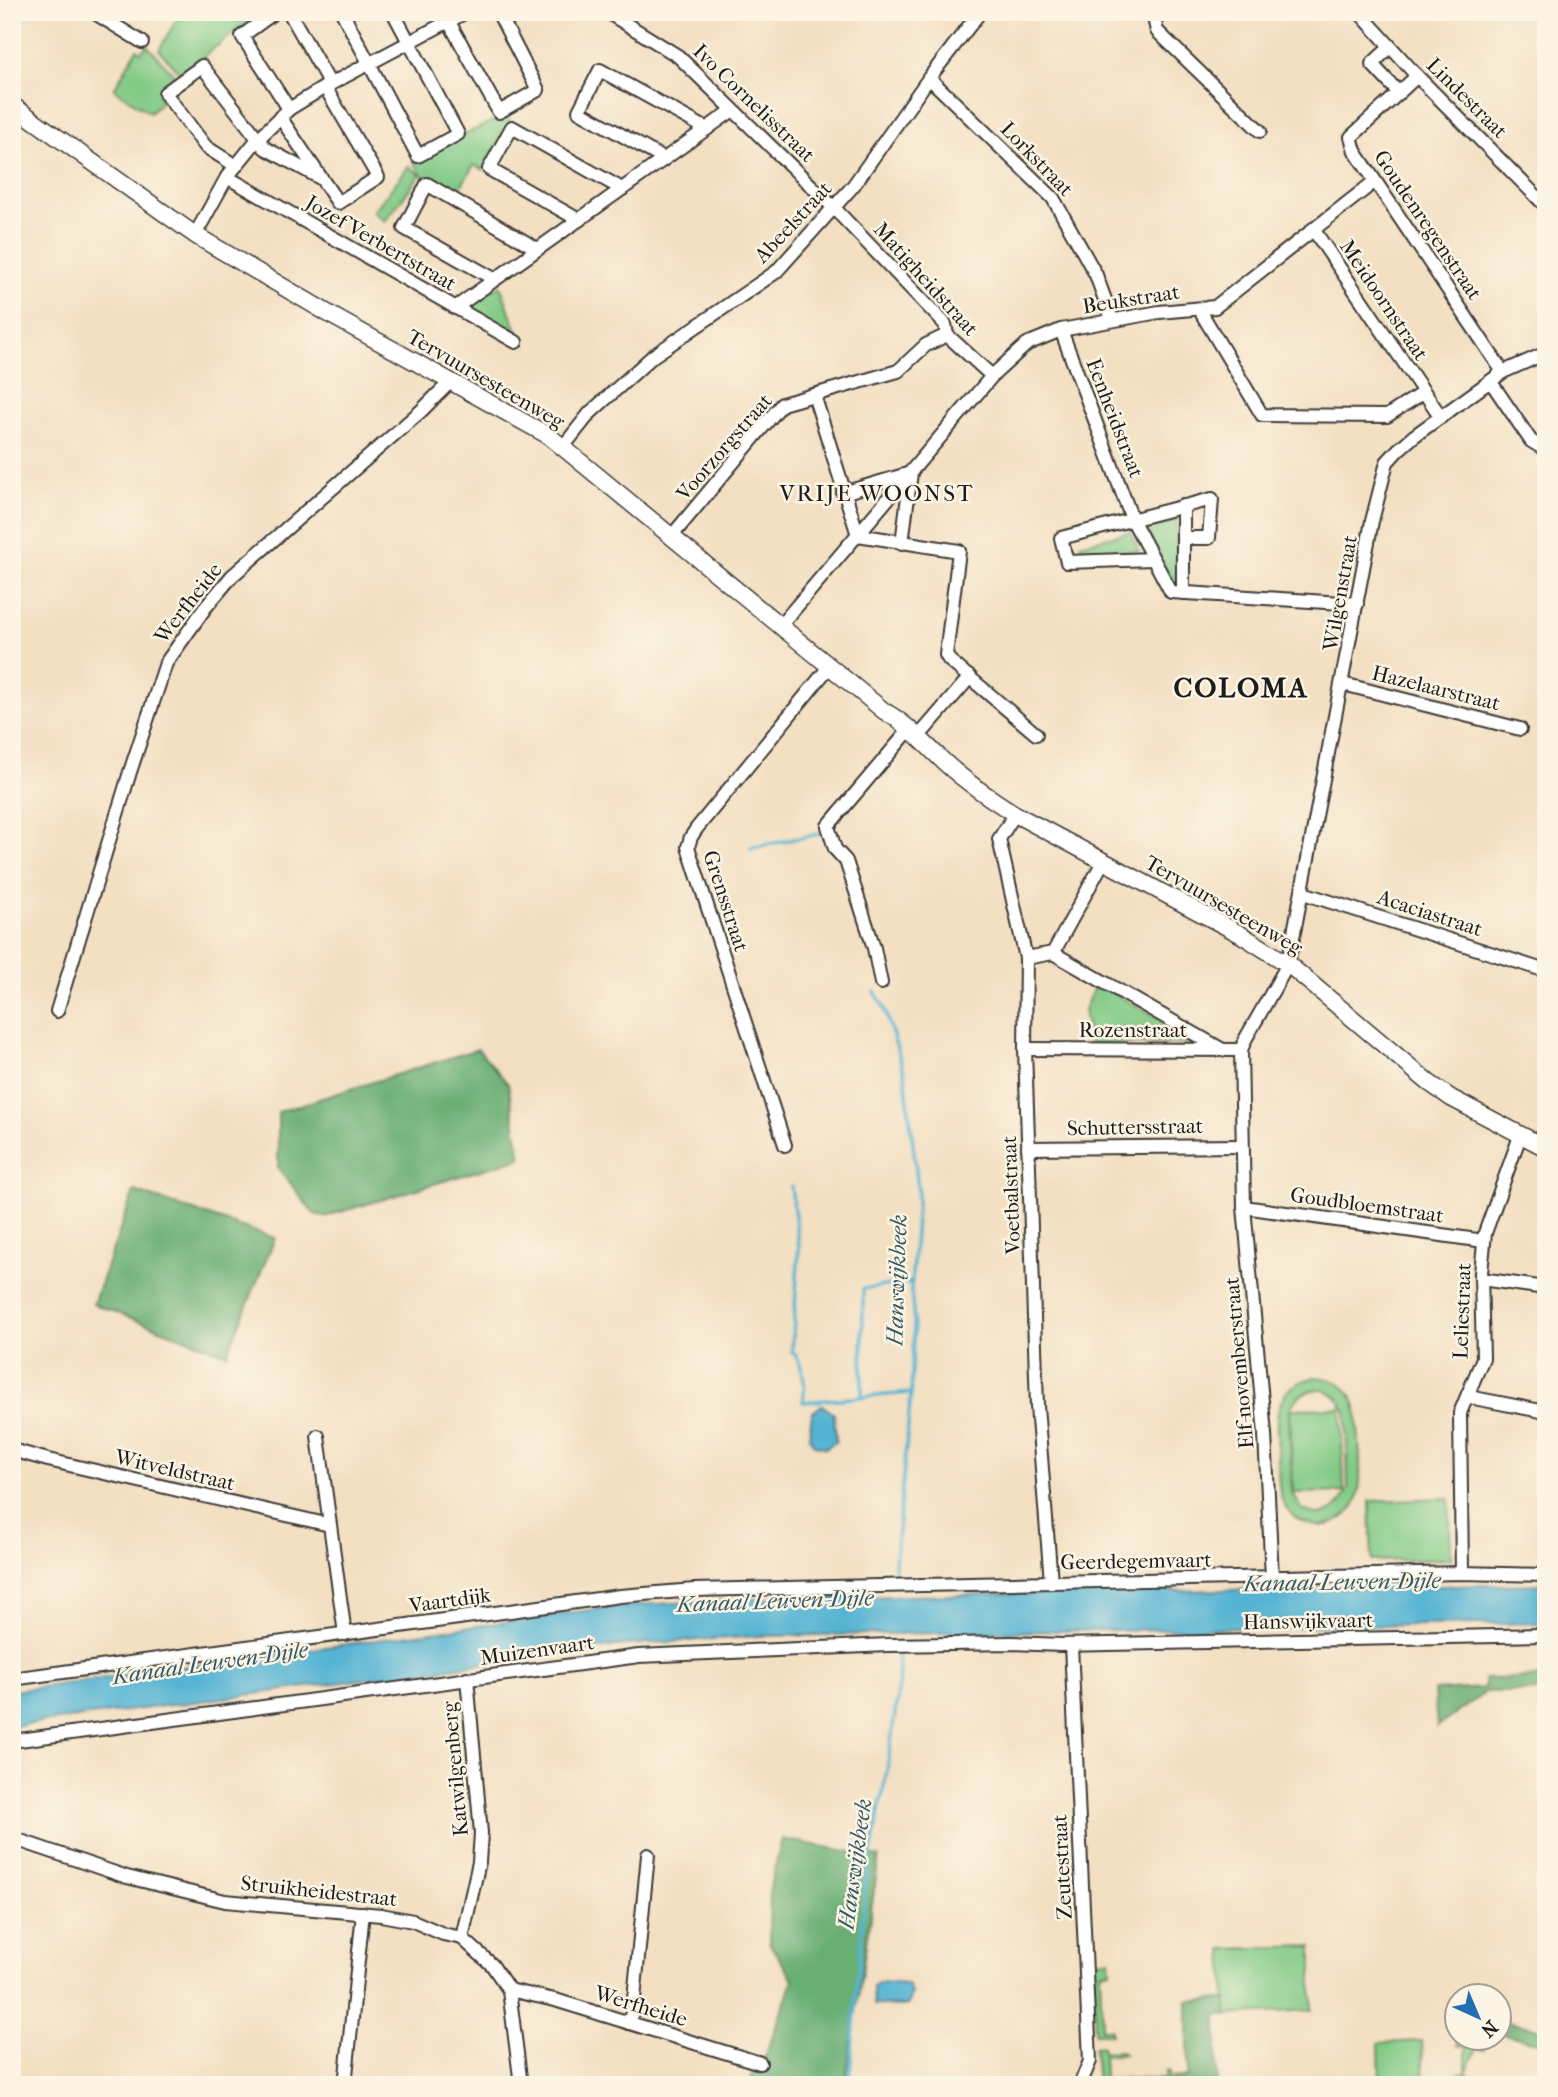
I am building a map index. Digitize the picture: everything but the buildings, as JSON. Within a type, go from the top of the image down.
[{"type":"street","points":[[93,12],[142,42]]},
{"type":"street","points":[[113,25],[120,12]]},
{"type":"street","name":"Jozef Verbertstraat","points":[[275,12],[242,36],[338,203],[378,177],[289,12]]},
{"type":"street","points":[[342,12],[418,156],[458,134],[394,12]]},
{"type":"street","points":[[195,235],[232,172],[257,140],[285,113],[327,85],[466,12]]},
{"type":"street","points":[[449,22],[499,112],[538,90],[498,12]]},
{"type":"street","name":"Ivo Cornelisstraat","points":[[607,12],[678,56],[833,207]]},
{"type":"street","name":"Abeelstraat","points":[[564,447],[590,413],[653,356],[776,272],[853,186],[929,78],[980,12]]},
{"type":"street","points":[[1148,12],[1154,18],[1157,31],[1260,131]]},
{"type":"street","name":"Lindestraat","points":[[1359,12],[1417,76],[1546,206]]},
{"type":"street","points":[[1390,47],[1372,64],[1399,93]]},
{"type":"street","name":"Jozef Verbertstraat","points":[[322,179],[265,148],[202,66],[165,93],[206,147],[232,172],[455,308],[516,342]]},
{"type":"street","points":[[664,159],[579,111],[600,71],[707,129]]},
{"type":"street","name":"Goudenregenstraat","points":[[1417,76],[1351,137],[1355,150],[1374,182],[1503,372]]},
{"type":"street","name":"Lorkstraat","points":[[929,78],[1053,198],[1096,275],[1112,319]]},
{"type":"street","name":"Tervuursesteenweg","points":[[12,105],[195,235],[335,318],[534,426],[564,447],[884,712],[915,733],[960,776],[1015,814],[1240,933],[1289,964],[1428,1082],[1451,1098],[1546,1148]]},
{"type":"street","points":[[455,308],[733,110]]},
{"type":"street","points":[[579,220],[489,169],[512,127],[622,189]]},
{"type":"street","name":"Beukstraat","points":[[780,626],[992,376],[1027,344],[1061,330],[1112,319],[1215,307],[1374,182]]},
{"type":"street","points":[[494,279],[404,228],[427,184],[537,249]]},
{"type":"street","name":"Matigheidstraat","points":[[833,207],[945,324],[947,335],[992,376]]},
{"type":"street","name":"Meidoornstraat","points":[[1313,229],[1441,417]]},
{"type":"street","name":"Meidoornstraat","points":[[1199,309],[1262,415],[1387,416],[1423,392]]},
{"type":"street","name":"Eenheidstraat","points":[[1061,330],[1132,519],[1171,592],[1183,593]]},
{"type":"street","name":"Voorzorgstraat","points":[[671,537],[782,404],[898,371],[926,345],[947,335]]},
{"type":"street","name":"Wilgenstraat","points":[[1241,1051],[1245,1038],[1289,964],[1372,521],[1387,463],[1414,436],[1503,372],[1546,352]]},
{"type":"street","name":"Werfheide","points":[[57,1011],[166,663],[205,608],[232,576],[451,382]]},
{"type":"street","points":[[1491,382],[1531,442],[1546,450]]},
{"type":"street","points":[[814,395],[858,535],[959,551],[946,655],[1036,734]]},
{"type":"street","points":[[843,493],[911,473],[902,543]]},
{"type":"street","points":[[1153,559],[1066,562],[1061,538],[1212,499],[1209,538],[1184,538]]},
{"type":"street","points":[[1183,506],[1183,593],[1357,604]]},
{"type":"street","name":"Grensstraat","points":[[785,1145],[688,847],[697,828],[829,667]]},
{"type":"street","points":[[881,983],[874,948],[846,862],[835,849],[828,826],[862,786],[970,677]]},
{"type":"street","name":"Hazelaarstraat","points":[[1343,684],[1520,729]]},
{"type":"street","name":"Voetbalstraat","points":[[1015,814],[999,839],[1026,958],[1025,1049],[1037,1406],[1051,1582]]},
{"type":"street","points":[[1053,953],[1104,860]]},
{"type":"street","name":"Acaciastraat","points":[[1303,893],[1546,971]]},
{"type":"street","points":[[1026,958],[1053,953],[1222,1049]]},
{"type":"street","name":"Rozenstraat","points":[[1025,1049],[1241,1051]]},
{"type":"street","name":"Elf-novemberstraat","points":[[1241,1051],[1244,1207],[1265,1434],[1272,1578]]},
{"type":"street","name":"Leliestraat","points":[[1462,1573],[1460,1413],[1483,1358],[1481,1279],[1484,1241],[1489,1218],[1520,1136]]},
{"type":"street","name":"Schuttersstraat","points":[[1028,1148],[1242,1146]]},
{"type":"street","name":"Goudbloemstraat","points":[[1244,1207],[1484,1241]]},
{"type":"street","points":[[1481,1279],[1546,1288]]},
{"type":"street","points":[[1468,1394],[1474,1398],[1546,1412]]},
{"type":"street","points":[[318,1436],[345,1634]]},
{"type":"street","name":"Witveldstraat","points":[[12,1450],[330,1525]]},
{"type":"street","name":"Geerdegemvaart","points":[[895,1587],[1462,1573],[1546,1575]]},
{"type":"street","name":"Vaartdijk","points":[[12,1679],[620,1596],[694,1590],[895,1587]]},
{"type":"street","name":"Hanswijkvaart","points":[[1070,1645],[1546,1635]]},
{"type":"street","name":"Muizenvaart","points":[[12,1741],[639,1656],[999,1643],[1070,1645]]},
{"type":"street","name":"Zeutestraat","points":[[1070,1645],[1090,2060],[1080,2085]]},
{"type":"street","name":"Katwilgenberg","points":[[462,1938],[479,1862],[481,1833],[467,1678]]},
{"type":"street","name":"Struikheidestraat","points":[[12,1838],[127,1877],[225,1901],[363,1913],[406,1920],[462,1938],[492,1965],[509,1990],[521,2085]]},
{"type":"street","points":[[629,2023],[633,2009],[648,1855]]},
{"type":"street","points":[[345,2085],[363,1913]]},
{"type":"street","name":"Werfheide","points":[[509,1990],[543,1997],[761,2063]]},
{"type":"green space","points":[[181,12],[258,14],[181,74],[159,50]]},
{"type":"green space","points":[[147,45],[177,78],[158,94],[162,101],[150,113],[114,89],[137,49],[141,52]]},
{"type":"green space","points":[[506,114],[510,121],[484,170],[474,165],[455,196],[425,180],[413,161]]},
{"type":"green space","points":[[409,166],[420,175],[385,221],[373,212]]},
{"type":"green space","points":[[500,285],[518,334],[472,310],[471,304]]},
{"type":"green space","points":[[1177,519],[1177,588],[1173,588],[1146,528]]},
{"type":"green space","points":[[1130,532],[1139,551],[1082,551],[1080,544]]},
{"type":"green space","points":[[1096,983],[1194,1038],[1192,1044],[1090,1044],[1084,1010]]},
{"type":"green space","points":[[478,1049],[508,1084],[521,1158],[324,1217],[314,1214],[278,1168],[278,1112]]},
{"type":"green space","points":[[134,1191],[275,1238],[227,1354],[93,1304]]},
{"type":"green space","points":[[1315,1377],[1337,1382],[1352,1397],[1357,1411],[1360,1466],[1358,1497],[1354,1506],[1345,1516],[1322,1526],[1295,1518],[1283,1502],[1279,1482],[1277,1415],[1281,1402],[1290,1389]],"holes":[[[1323,1389],[1337,1397],[1346,1412],[1348,1488],[1341,1502],[1330,1511],[1324,1514],[1310,1513],[1302,1509],[1292,1493],[1290,1410],[1293,1493],[1344,1492],[1341,1408],[1290,1409],[1299,1397],[1312,1390]]]},
{"type":"green space","points":[[1449,1498],[1451,1559],[1372,1561],[1370,1501]]},
{"type":"green space","points":[[1546,1677],[1546,1691],[1486,1692],[1437,1727],[1434,1691],[1484,1688],[1484,1679]]},
{"type":"green space","points":[[782,1839],[879,1857],[845,2085],[748,2085],[760,2058],[764,2059],[793,1979],[769,1943],[770,1887]]},
{"type":"green space","points":[[1312,1946],[1312,2010],[1227,2015],[1223,1949]]},
{"type":"green space","points":[[1109,1959],[1110,1971],[1100,1972],[1102,2029],[1111,2029],[1111,2034],[1095,2034],[1094,1960]]},
{"type":"green space","points":[[1227,1999],[1227,2015],[1217,2015],[1217,2083],[1173,2085],[1172,2078],[1188,2077],[1188,2001]]},
{"type":"green space","points":[[1512,2023],[1546,2031],[1546,2044],[1514,2037]]},
{"type":"green space","points":[[1422,2041],[1424,2085],[1301,2085],[1302,2082],[1380,2079],[1379,2043]]},
{"type":"green space","points":[[1102,2046],[1103,2052],[1120,2051],[1124,2054],[1103,2056],[1104,2079],[1165,2079],[1165,2071],[1169,2071],[1169,2085],[1097,2085],[1094,2047]]},
{"type":"green space","points":[[1466,2052],[1475,2052],[1466,2073]]},
{"type":"green space","points":[[1458,2073],[1466,2073],[1475,2078],[1467,2084],[1462,2083],[1458,2077]]},
{"type":"water","points":[[822,1405],[834,1414],[836,1441],[826,1448],[815,1445],[809,1437],[812,1413]]},
{"type":"water","name":"Kanaal Leuven-Dijle","points":[[1546,1584],[1546,1623],[759,1636],[624,1645],[12,1726],[12,1691],[619,1606],[747,1599]]},
{"type":"water","points":[[880,1982],[907,1984],[911,1993],[908,2005],[874,2005],[873,1986]]},
{"type":"waterway","name":"Hanswijkbeek","points":[[751,848],[823,833]]},
{"type":"waterway","name":"Hanswijkbeek","points":[[875,992],[884,1007],[905,1075],[918,1188],[911,1291],[914,1321],[911,1393],[894,1574]]},
{"type":"waterway","points":[[791,1186],[799,1247],[792,1351],[803,1375],[803,1402],[862,1397]]},
{"type":"waterway","points":[[911,1393],[862,1397],[863,1289],[912,1282]]},
{"type":"waterway","name":"Hanswijkbeek","points":[[849,2085],[866,1879],[887,1771],[899,1684],[898,1649]]},
{"type":"district","name":"VRIJE WOONST","points":[[877,493]]},
{"type":"district","name":"COLOMA","points":[[1241,687]]}]
